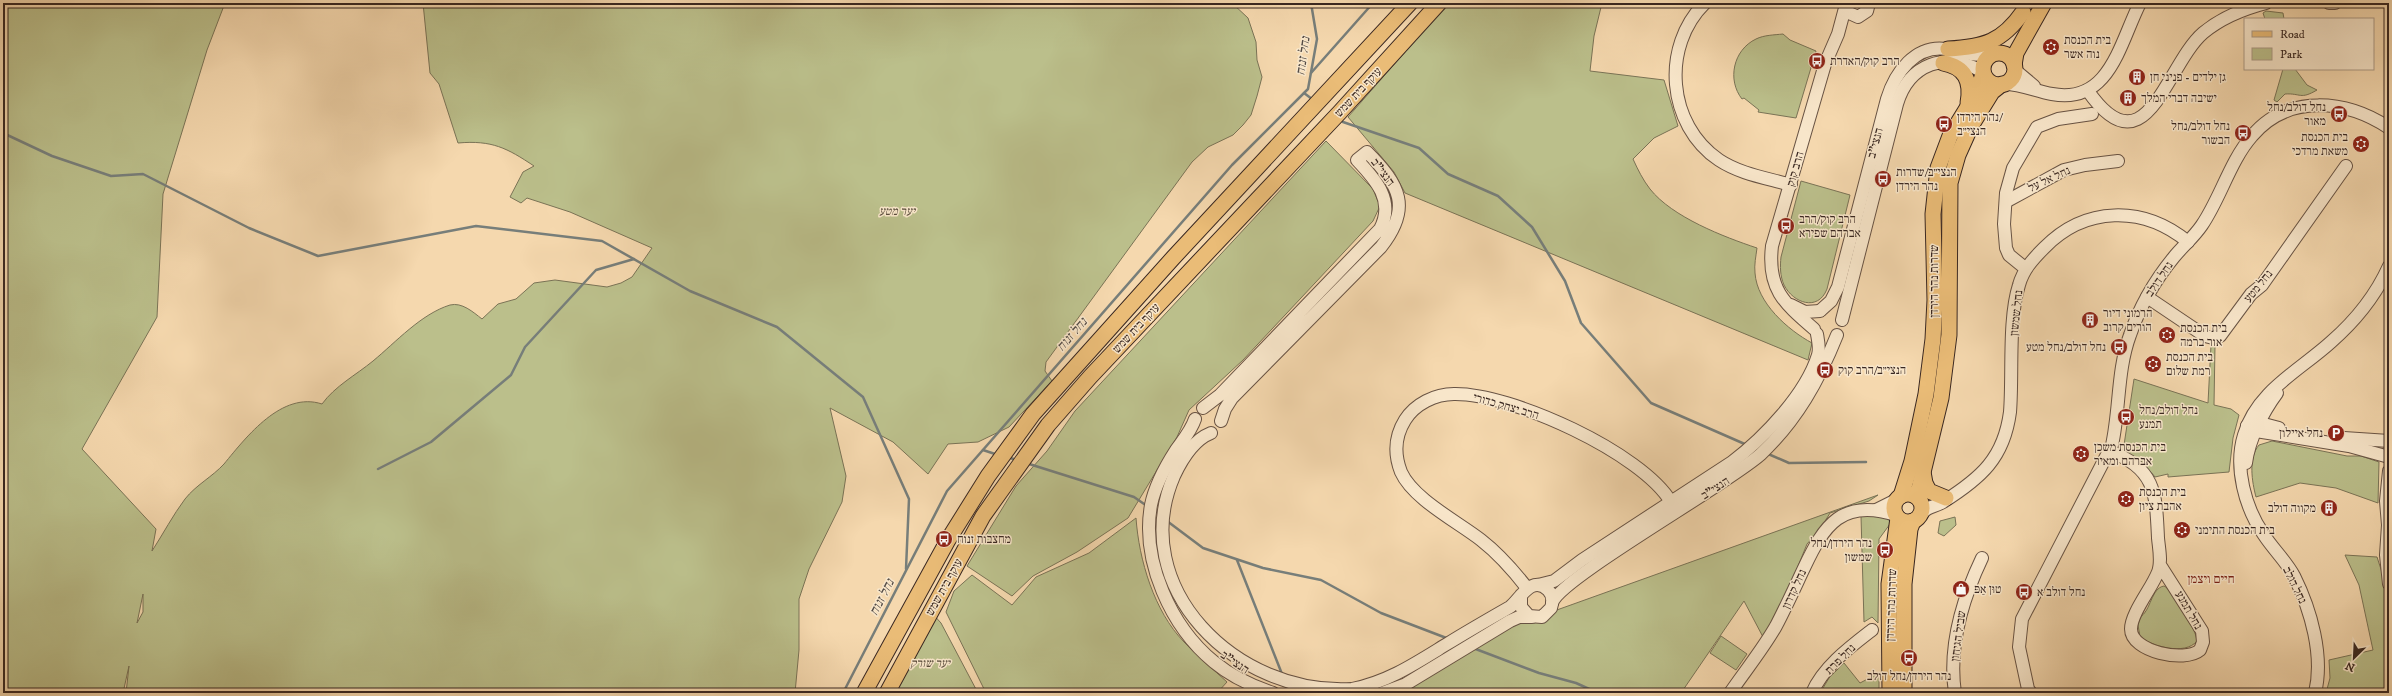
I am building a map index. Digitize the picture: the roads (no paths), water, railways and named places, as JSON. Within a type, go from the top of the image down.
[{"type":"main road","name":"עוקף בית שמש","points":[[864,693],[948,540],[988,476],[1033,414],[1173,258],[1410,3]]},
{"type":"main road","name":"עוקף בית שמש","points":[[887,693],[983,516],[1048,425],[1090,377],[1332,121],[1439,3]]},
{"type":"main road","points":[[2026,8],[2011,37],[1995,53],[1985,60],[1983,73],[1992,83],[2003,84],[2012,77],[2016,53],[2044,3]]},
{"type":"main road","points":[[1967,106],[1970,90],[1968,79],[1945,56],[1988,44],[2008,30],[2026,8]]},
{"type":"main road","points":[[1995,53],[2007,55],[2014,68]]},
{"type":"main road","name":"שדרות נהר הירדן","points":[[1890,693],[1889,584],[1898,507],[1912,461],[1925,402],[1933,339],[1935,183],[1943,150],[1967,106],[1977,92],[1983,73]]},
{"type":"main road","name":"שדרות נהר הירדן","points":[[1918,497],[1923,468],[1941,398],[1949,335],[1950,183],[1958,155],[1971,126],[1992,92],[2003,84]]},
{"type":"main road","points":[[1923,468],[1925,483],[1929,491],[1947,497]]},
{"type":"main road","points":[[1909,494],[1918,497],[1922,507],[1917,519],[1904,522],[1898,507],[1909,494]]},
{"type":"main road","name":"שדרות נהר הירדן","points":[[1904,693],[1904,584],[1910,529],[1917,519]]},
{"type":"street","points":[[1705,3],[1686,27],[1677,53],[1676,90],[1681,107],[1694,135],[1718,159],[1739,170],[1791,185]]},
{"type":"street","points":[[2003,84],[2036,88],[2059,95],[2088,92],[2102,79],[2114,62],[2140,3]]},
{"type":"street","points":[[2088,92],[2107,115],[2121,120],[2140,118],[2155,105],[2183,58],[2202,34],[2231,15],[2266,3]]},
{"type":"street","points":[[2329,3],[2335,3]]},
{"type":"street","points":[[1844,5],[1850,15],[1868,8]]},
{"type":"street","name":"הרב קוק","points":[[1815,331],[1789,308],[1780,295],[1774,284],[1770,262],[1772,246],[1825,64],[1834,43],[1844,5]]},
{"type":"street","name":"הרב קוק","points":[[1834,43],[1868,8]]},
{"type":"street","name":"הנצי\"ב","points":[[1820,310],[1831,300],[1838,287],[1887,100],[1900,70],[1914,56],[1937,48],[1945,56],[1983,73]]},
{"type":"street","name":"הנצי\"ב","points":[[1842,320],[1899,95],[1908,80],[1920,68],[1945,56],[1995,53]]},
{"type":"street","points":[[2014,68],[2036,88]]},
{"type":"street","name":"נחל דולב","points":[[2027,692],[2019,647],[2024,613],[2109,451],[2117,421],[2125,351],[2132,328],[2157,278],[2188,242],[2216,203],[2247,142],[2265,123],[2279,115],[2305,106],[2338,106],[2367,114],[2389,128]]},
{"type":"street","points":[[2025,268],[2009,254],[2006,248],[2004,224],[2008,183],[2013,168],[2037,127],[2058,119],[2092,114]]},
{"type":"street","name":"הנצי\"ב","points":[[1203,408],[1222,393],[1380,229],[1387,213],[1385,198],[1375,180],[1357,160],[1367,152],[1390,177],[1398,195],[1400,209],[1396,225],[1381,247],[1232,398],[1221,421]]},
{"type":"street","name":"נחל אל על","points":[[2007,201],[2064,170],[2085,165],[2118,161]]},
{"type":"street","name":"נחל מטע","points":[[2147,298],[2206,336],[2213,338],[2220,336],[2251,294],[2262,285],[2346,166]]},
{"type":"street","name":"נחל שמשון","points":[[1917,519],[1927,507],[1942,502],[1947,497],[1974,482],[1994,460],[2008,429],[2013,374],[2014,305],[2025,268],[2060,234],[2081,222],[2101,216],[2119,215],[2144,218],[2172,230],[2188,242]]},
{"type":"street","name":"נחל דולב","points":[[2315,693],[2319,665],[2303,597],[2288,566],[2257,525],[2247,500],[2244,486],[2248,452],[2259,404],[2274,388],[2347,327],[2377,288],[2389,266]]},
{"type":"street","name":"הרב קוק","points":[[1780,295],[1799,310],[1808,312],[1820,310]]},
{"type":"street","points":[[1820,310],[1834,310],[1842,320],[1842,327],[1837,335],[1826,338],[1815,331],[1813,319],[1820,310]]},
{"type":"street","name":"הנצי\"ב","points":[[1210,433],[1200,438],[1192,446],[1172,481],[1163,514],[1165,555],[1175,591],[1192,622],[1219,651],[1238,665],[1258,676],[1304,690],[1327,691],[1351,689],[1375,683],[1398,674],[1508,608],[1529,589],[1554,581],[1582,560],[1732,462],[1774,423],[1801,387],[1819,354],[1815,331]]},
{"type":"street","name":"הנצי\"ב","points":[[1552,603],[1560,591],[1588,570],[1727,480],[1760,454],[1791,421],[1809,396],[1823,369],[1837,335]]},
{"type":"street","name":"הרב יצחק כדורי","points":[[1529,589],[1494,551],[1412,488],[1402,473],[1396,457],[1396,442],[1404,421],[1420,404],[1435,397],[1453,394],[1474,396],[1536,413],[1634,464],[1653,480],[1671,502]]},
{"type":"street","points":[[1203,408],[1215,409],[1220,415],[1221,421],[1218,429],[1210,433],[1199,430],[1195,419],[1197,413],[1203,408]]},
{"type":"street","name":"הנצי\"ב","points":[[1195,419],[1190,430],[1164,470],[1151,505],[1150,539],[1156,568],[1168,600],[1197,645],[1214,662],[1234,676],[1273,693]]},
{"type":"street","points":[[2254,427],[2389,441]]},
{"type":"street","points":[[2254,427],[2349,446],[2389,457]]},
{"type":"street","name":"נחל תמנע","points":[[2109,451],[2138,467],[2152,484],[2156,505],[2160,565],[2154,582],[2132,624],[2133,636],[2139,644],[2164,654],[2183,657],[2191,655],[2200,650],[2203,642],[2202,631],[2171,580],[2160,565]]},
{"type":"street","points":[[2389,471],[2386,501],[2388,522],[2386,555],[2389,584]]},
{"type":"street","points":[[1918,497],[1947,497]]},
{"type":"street","name":"נחל קדרון","points":[[1730,693],[1775,627],[1823,531],[1840,516],[1852,512],[1873,511],[1898,507]]},
{"type":"street","name":"שביל הגיחון","points":[[1955,693],[1953,672],[1959,618],[1969,585],[1982,558]]},
{"type":"street","points":[[2154,582],[2164,576],[2171,580]]},
{"type":"street","points":[[1382,693],[1406,684],[1510,621],[1519,617],[1532,617],[1544,616],[1550,610],[1552,603],[1549,591],[1529,589],[1520,602],[1522,609],[1532,617]]},
{"type":"street","name":"נחל פרת","points":[[1812,693],[1819,680],[1835,662],[1872,630]]},
{"type":"waterway","name":"נחל זנוח","points":[[843,693],[947,491],[1232,165],[1308,89],[1317,39],[1311,3]]},
{"type":"waterway","points":[[1311,73],[1373,3]]},
{"type":"waterway","points":[[1304,93],[1312,99]]},
{"type":"waterway","points":[[1343,122],[1419,148],[1448,174],[1498,196],[1532,227],[1565,281],[1581,323],[1651,403],[1747,445]]},
{"type":"waterway","points":[[3,133],[52,156],[111,176],[143,174],[249,228],[318,256],[476,226],[602,241],[690,291],[777,327],[863,397],[909,499],[906,569]]},
{"type":"waterway","points":[[378,469],[431,442],[511,375],[525,347],[596,270],[634,259]]},
{"type":"waterway","points":[[983,450],[998,455]]},
{"type":"waterway","points":[[1766,453],[1789,463],[1866,462]]},
{"type":"waterway","points":[[1007,457],[1017,460]]},
{"type":"waterway","points":[[1026,463],[1134,497],[1147,506]]},
{"type":"waterway","points":[[1167,521],[1203,548],[1263,568],[1321,580],[1381,613],[1449,639]]},
{"type":"waterway","points":[[1237,560],[1282,674]]},
{"type":"waterway","points":[[1473,648],[1539,673],[1576,683],[1598,693]]},
{"type":"waterway","points":[[1286,684],[1290,693]]},
{"type":"place","name":"בית הכנסת נוה אשר","points":[[2051,47]]},
{"type":"place","name":"הרב קוק/האדרת","points":[[1817,61]]},
{"type":"place","name":"גן ילדים - פניני חן","points":[[2137,77]]},
{"type":"place","name":"ישיבה דברי המלך","points":[[2128,98]]},
{"type":"place","name":"נחל דולב/נחל מאור","points":[[2339,114]]},
{"type":"place","name":"נהר הירדן/ הנצי״ב","points":[[1944,124]]},
{"type":"place","name":"נחל דולב/נחל הבשור","points":[[2243,133]]},
{"type":"place","name":"בית הכנסת משאת מרדכי","points":[[2361,144]]},
{"type":"place","name":"הנצי״ב/שדרות נהר הירדן","points":[[1883,179]]},
{"type":"place","name":"הרב קוק/הרב אברהם שפירא","points":[[1786,226]]},
{"type":"place","name":"הרמוני דיור הורים קרוב","points":[[2090,320]]},
{"type":"place","name":"בית הכנסת אור ברמה","points":[[2167,335]]},
{"type":"place","name":"נחל דולב/נחל מטע","points":[[2119,347]]},
{"type":"place","name":"בית הכנסת רמת שלום","points":[[2153,364]]},
{"type":"place","name":"הנצי״ב/הרב קוק","points":[[1825,370]]},
{"type":"place","name":"נחל דולב/נחל תמנע","points":[[2126,417]]},
{"type":"place","name":"נחל איילון","points":[[2336,433]]},
{"type":"place","name":"בית הכנסת משכן אברהם ומאיר","points":[[2081,454]]},
{"type":"place","name":"בית הכנסת אהבת ציון","points":[[2126,499]]},
{"type":"place","name":"מקווה דולב","points":[[2329,508]]},
{"type":"place","name":"בית הכנסת התימני","points":[[2182,530]]},
{"type":"place","name":"מחצבות זנוח","points":[[944,539]]},
{"type":"place","name":"נהר הירדן/נחל שמשון","points":[[1885,550]]},
{"type":"place","name":"טוּן אַפּ","points":[[1961,589]]},
{"type":"place","name":"נחל דולב א","points":[[2024,592]]},
{"type":"place","name":"נהר הירדן/נחל דולב","points":[[1909,658]]},
{"type":"district","name":"חיים ויצמן","points":[[2211,578]]},
{"type":"park label","name":"יער מטע","points":[[897,211]]},
{"type":"park label","name":"יער שורק","points":[[930,663]]}]
